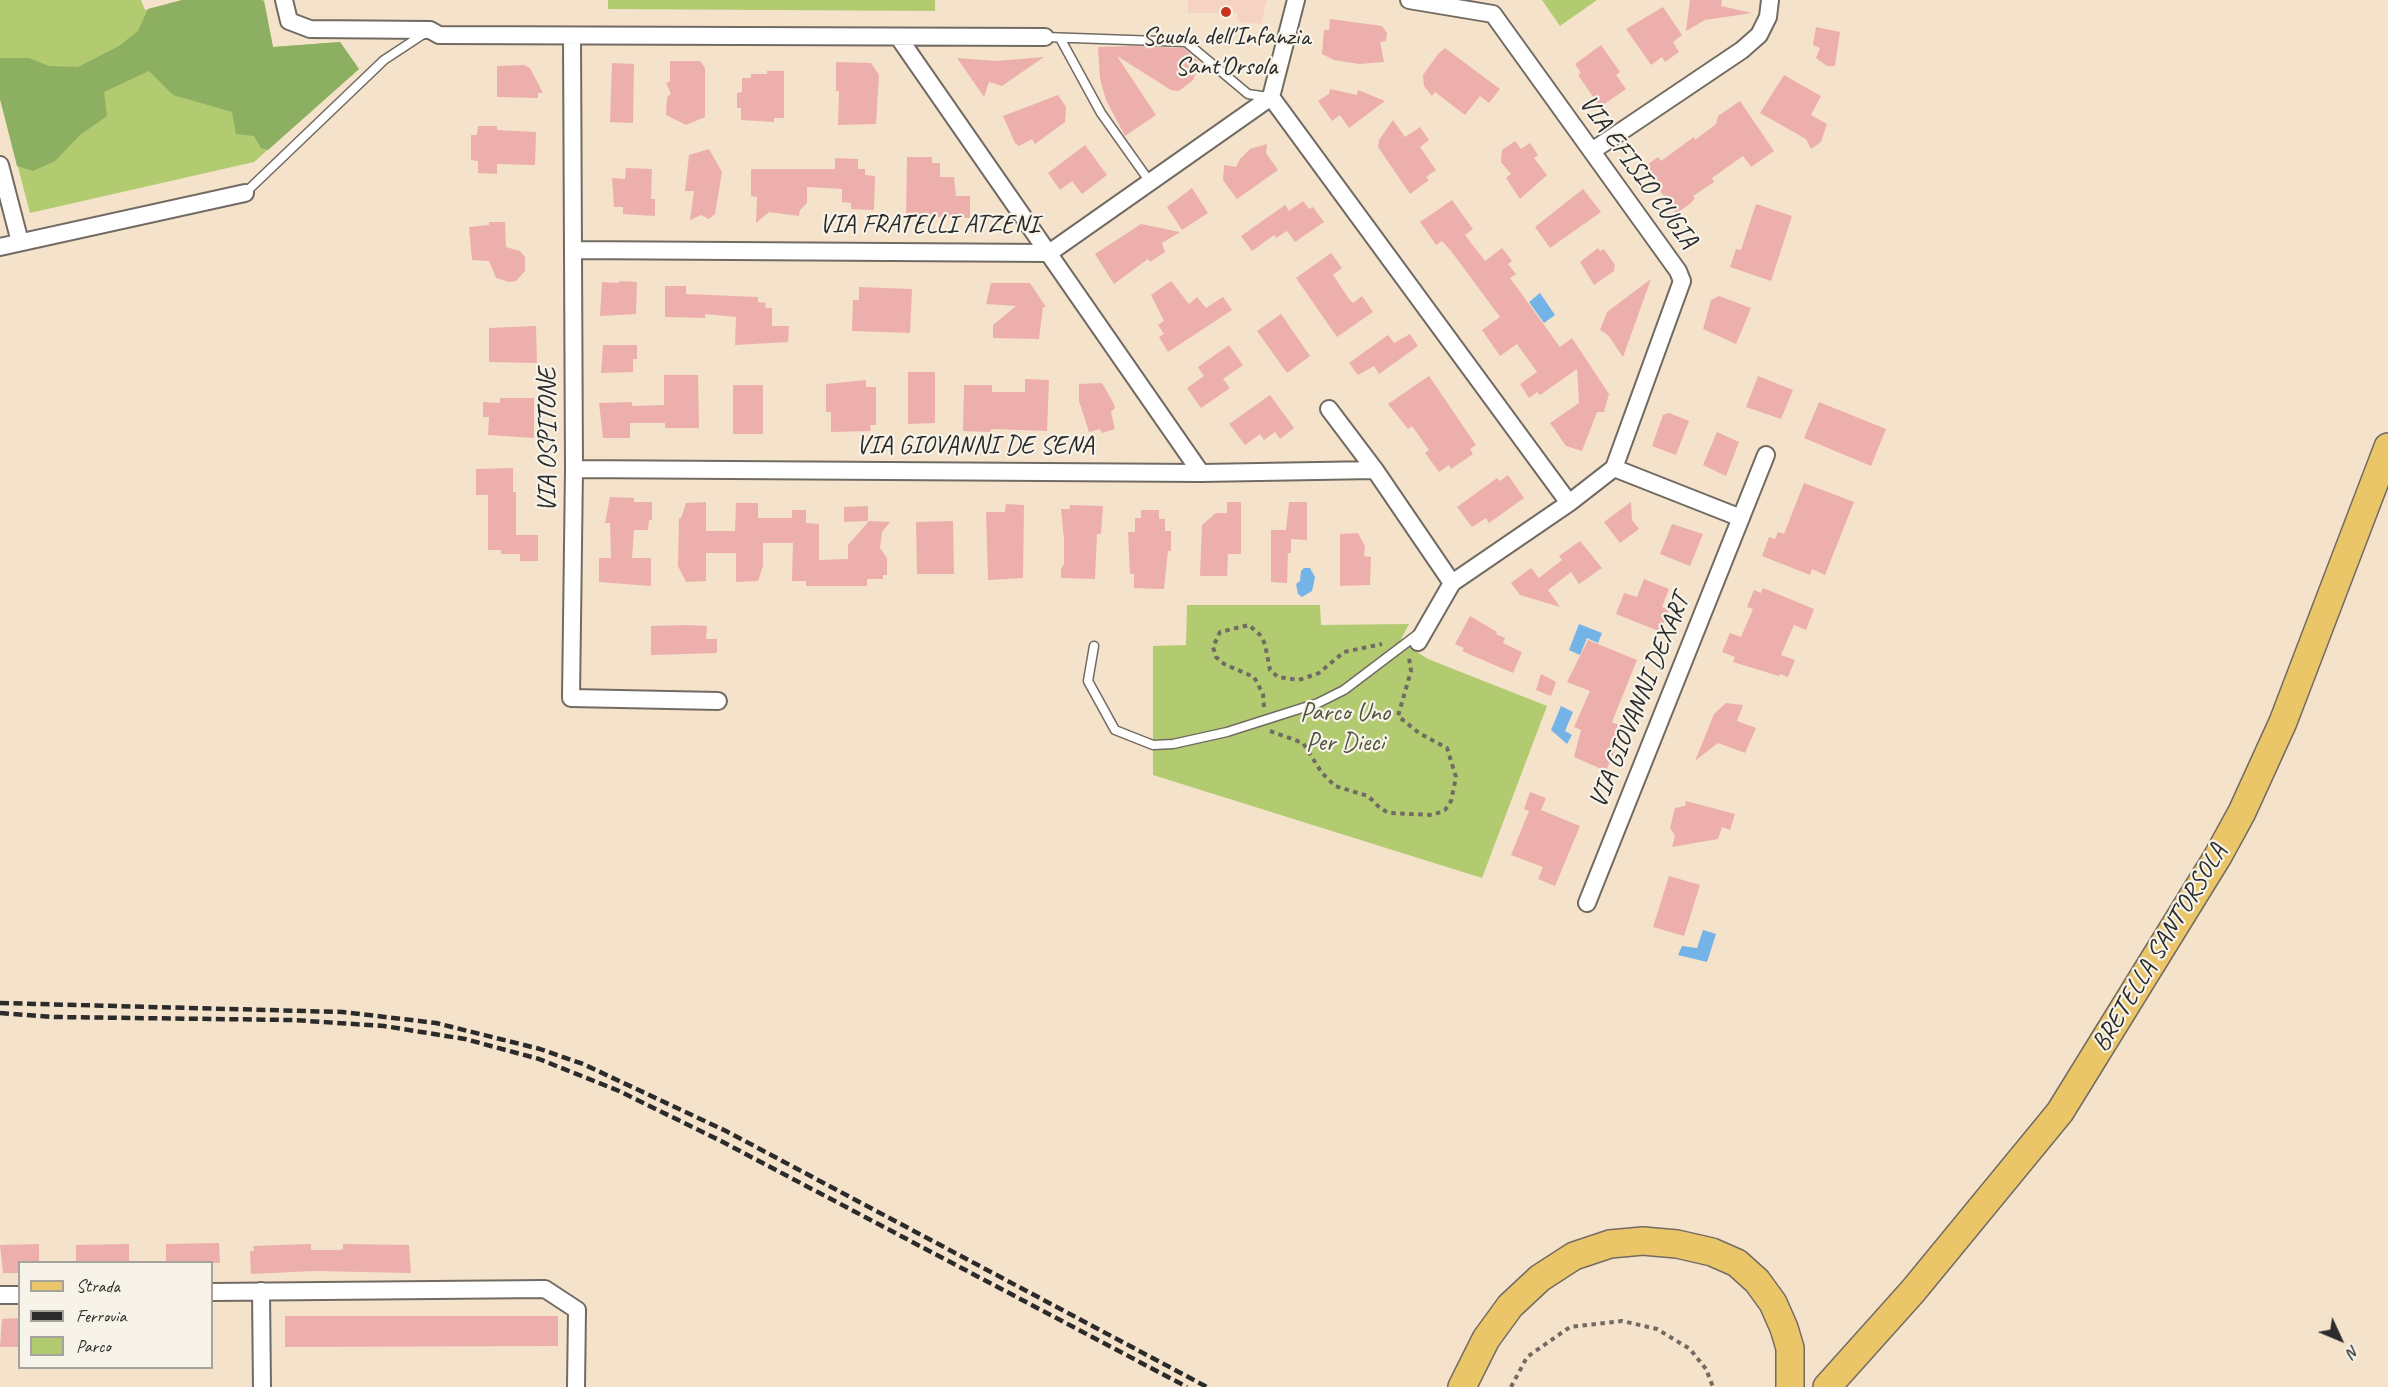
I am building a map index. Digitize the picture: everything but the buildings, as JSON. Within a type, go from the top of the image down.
[{"type":"main road","name":"BRETELLA SANT'ORSOLA","points":[[1827,1387],[1913,1291],[2060,1112],[2177,921],[2242,812],[2283,722],[2388,447]]},
{"type":"main road","points":[[1462,1387],[1486,1339],[1510,1306],[1540,1278],[1574,1256],[1610,1244],[1643,1241],[1677,1244],[1712,1252],[1737,1263],[1757,1281],[1773,1303],[1784,1328],[1790,1348],[1790,1387]]},
{"type":"street","points":[[284,0],[289,21],[310,29],[430,30],[439,35],[1052,37]]},
{"type":"street","points":[[1296,0],[1271,97],[1569,503]]},
{"type":"street","name":"VIA EFISIO CUGIA","points":[[1409,0],[1492,14],[1678,271],[1682,281],[1614,468]]},
{"type":"street","points":[[1592,151],[1742,50],[1759,35],[1768,18],[1770,0]]},
{"type":"street","name":"VIA OSPITONE","points":[[572,36],[574,470],[571,698],[718,701]]},
{"type":"street","points":[[899,38],[1201,473]]},
{"type":"street","name":"VIA FRATELLI ATZENI","points":[[573,250],[1049,253],[1271,97]]},
{"type":"street","points":[[0,165],[20,243]]},
{"type":"street","points":[[0,247],[245,193]]},
{"type":"street","points":[[1329,409],[1375,470],[1452,583]]},
{"type":"street","name":"VIA GIOVANNI DEXART","points":[[1587,903],[1766,455]]},
{"type":"street","points":[[1418,642],[1452,583],[1569,503],[1614,468],[1741,518]]},
{"type":"street","name":"VIA GIOVANNI DE SENA","points":[[574,470],[1201,473],[1375,470]]},
{"type":"street","points":[[213,1292],[545,1289],[577,1310],[576,1387]]},
{"type":"street","points":[[261,1292],[262,1387]]},
{"type":"street","points":[[0,1295],[18,1295]]},
{"type":"lane","points":[[245,193],[384,60],[430,30]]},
{"type":"lane","points":[[1052,37],[1185,42],[1248,94],[1271,97]]},
{"type":"lane","points":[[1052,37],[1101,113],[1150,182]]},
{"type":"lane","points":[[1094,646],[1088,681],[1115,730],[1154,745],[1173,744],[1266,720],[1318,703],[1344,690],[1400,650],[1427,626]]},
{"type":"path","points":[[1249,625],[1260,635],[1265,645],[1270,670],[1278,677],[1299,680],[1319,673],[1344,652],[1375,644],[1394,645],[1400,650],[1408,660],[1411,671],[1398,716],[1419,733],[1447,748],[1455,766],[1456,777],[1451,801],[1445,810],[1433,815],[1389,813],[1368,796],[1335,786],[1322,773],[1303,743],[1270,731],[1266,720],[1263,694],[1254,677],[1224,664],[1216,657],[1213,648],[1220,632],[1249,625]]},
{"type":"path","points":[[1408,660],[1418,642]]},
{"type":"path","points":[[1511,1387],[1527,1357],[1570,1327],[1623,1321],[1657,1329],[1690,1349],[1706,1369],[1713,1387]]},
{"type":"shaded area","name":"Scuola dell'Infanzia Sant'Orsola","points":[[1188,0],[1267,0],[1261,24],[1238,22],[1237,13],[1188,13]]},
{"type":"green space","points":[[0,0],[141,0],[145,10],[182,0],[264,0],[273,47],[340,42],[359,69],[254,162],[30,213],[0,99]]},
{"type":"green space","points":[[182,0],[261,0],[264,2],[273,47],[340,42],[359,69],[268,150],[261,148],[254,136],[236,134],[232,112],[173,95],[149,71],[104,92],[107,116],[80,135],[55,161],[33,171],[17,166],[0,99],[0,58],[29,58],[49,66],[78,67],[119,46],[138,31],[148,9]]},
{"type":"green space","points":[[608,0],[935,0],[935,11],[608,9]]},
{"type":"green space","points":[[1542,0],[1597,0],[1560,26]]},
{"type":"green space","name":"Parco Uno Per Dieci","points":[[1187,605],[1320,605],[1321,625],[1409,624],[1400,641],[1428,659],[1547,706],[1482,878],[1153,775],[1153,646],[1186,645]]},
{"type":"water","points":[[1540,293],[1555,315],[1544,323],[1529,302]]},
{"type":"water","points":[[1304,568],[1310,568],[1315,577],[1312,591],[1302,597],[1298,594],[1296,584],[1300,581],[1301,571]]},
{"type":"water","points":[[1579,624],[1602,633],[1598,643],[1587,638],[1580,655],[1569,650]]},
{"type":"water","points":[[1561,706],[1573,712],[1565,731],[1572,735],[1567,744],[1551,730]]},
{"type":"water","points":[[1703,930],[1716,934],[1707,962],[1678,955],[1682,946],[1697,948]]},
{"type":"railway","points":[[0,1003],[343,1012],[436,1023],[540,1049],[583,1064],[726,1131],[1207,1387]]},
{"type":"railway","points":[[0,1013],[54,1017],[293,1020],[384,1026],[465,1039],[539,1059],[619,1091],[721,1141],[1187,1387]]},
{"type":"place","name":"Scuola dell'Infanzia Sant'Orsola","points":[[1226,12]]}]
